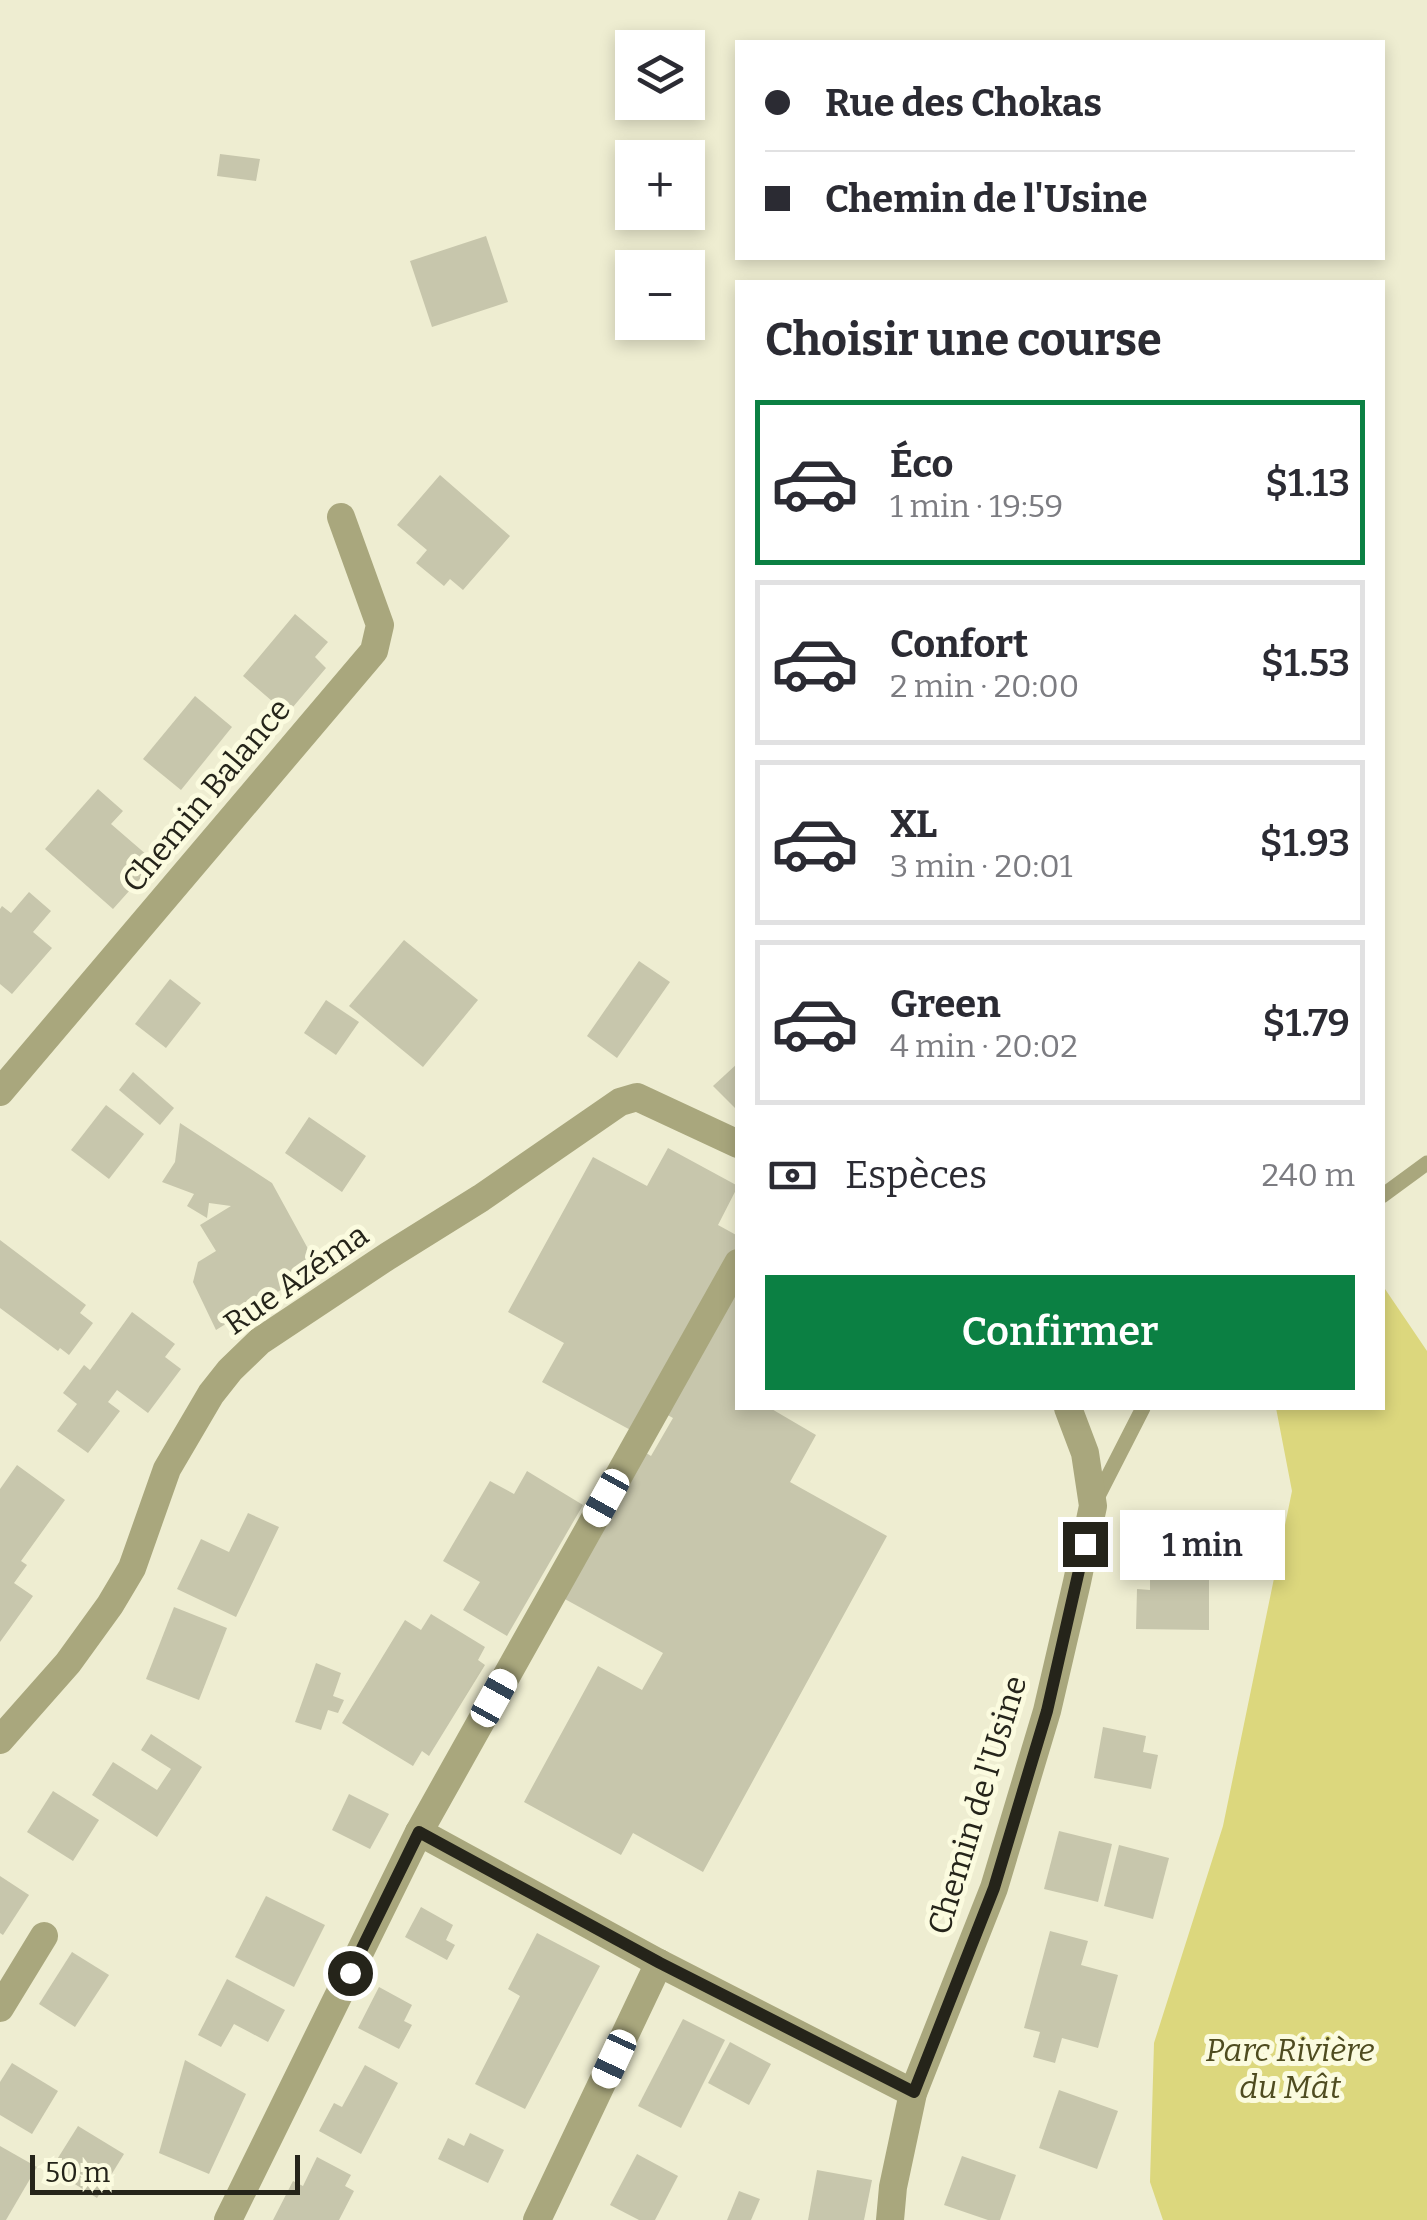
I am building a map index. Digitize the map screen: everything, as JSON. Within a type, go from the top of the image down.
[{"type":"street","name":"Chemin Balance","points":[[0,1092],[374,651],[380,625],[341,517]]},
{"type":"street","name":"Rue Azéma","points":[[0,1740],[68,1663],[117,1592],[132,1568],[166,1469],[211,1394],[260,1341],[482,1198],[620,1102],[637,1097],[735,1143]]},
{"type":"street","points":[[228,2220],[419,1832],[735,1268]]},
{"type":"street","name":"Chemin de l'Usine","points":[[890,2220],[914,2092],[994,1888],[1047,1711],[1093,1506],[1085,1453],[1069,1410]]},
{"type":"street","points":[[419,1832],[660,1963],[914,2092]]},
{"type":"street","points":[[0,2008],[44,1936]]},
{"type":"street","points":[[537,2220],[660,1963]]},
{"type":"lane","points":[[1385,1194],[1427,1162]]},
{"type":"lane","points":[[1093,1506],[1142,1410]]},
{"type":"green space","name":"Parc Rivière du Mât","points":[[1385,1289],[1427,1351],[1427,2220],[1163,2220],[1150,2182],[1154,2043],[1223,1826],[1292,1491],[1276,1410],[1385,1410]]},
{"type":"building","points":[[220,154],[260,159],[256,181],[217,176]]},
{"type":"building","points":[[486,236],[508,302],[432,327],[410,261]]},
{"type":"building","points":[[440,475],[510,536],[463,590],[450,579],[444,586],[416,563],[427,550],[397,525]]},
{"type":"building","points":[[295,614],[328,642],[315,657],[326,668],[287,714],[243,676]]},
{"type":"building","points":[[195,696],[232,727],[181,790],[143,759]]},
{"type":"building","points":[[98,789],[123,811],[111,824],[155,862],[113,909],[45,849]]},
{"type":"building","points":[[29,892],[51,911],[33,932],[52,948],[12,994],[0,984],[0,909],[2,906],[11,913]]},
{"type":"building","points":[[404,940],[478,1000],[423,1067],[349,1006]]},
{"type":"building","points":[[639,961],[670,982],[617,1058],[587,1036]]},
{"type":"building","points":[[170,979],[201,1003],[166,1048],[135,1024]]},
{"type":"building","points":[[326,1000],[359,1022],[336,1055],[304,1033]]},
{"type":"building","points":[[735,1066],[735,1108],[713,1086]]},
{"type":"building","points":[[133,1072],[174,1108],[160,1125],[119,1090]]},
{"type":"building","points":[[106,1105],[144,1134],[109,1179],[71,1150]]},
{"type":"building","points":[[309,1117],[366,1156],[342,1192],[285,1153]]},
{"type":"building","points":[[180,1123],[272,1183],[318,1267],[216,1330],[193,1282],[198,1262],[216,1251],[200,1225],[231,1206],[209,1203],[207,1218],[187,1206],[194,1194],[162,1182],[175,1162]]},
{"type":"building","points":[[668,1148],[735,1184],[718,1225],[735,1234],[735,1253],[636,1433],[542,1382],[564,1343],[508,1312],[593,1157],[647,1186]]},
{"type":"building","points":[[0,1240],[86,1305],[80,1313],[93,1323],[69,1355],[0,1308]]},
{"type":"building","points":[[735,1285],[735,1410],[773,1410],[816,1435],[790,1482],[887,1536],[703,1872],[633,1833],[621,1855],[524,1802],[598,1666],[642,1690],[663,1653],[563,1598],[643,1451],[651,1456],[673,1418],[664,1413]]},
{"type":"building","points":[[132,1312],[175,1344],[165,1357],[181,1369],[148,1413],[117,1390],[108,1402],[120,1411],[88,1453],[57,1431],[77,1404],[63,1393],[84,1365],[90,1370]]},
{"type":"building","points":[[17,1465],[65,1500],[21,1561],[27,1565],[14,1583],[33,1596],[0,1642],[0,1489]]},
{"type":"building","points":[[527,1471],[583,1505],[507,1636],[463,1610],[480,1582],[443,1561],[490,1481],[514,1494]]},
{"type":"building","points":[[248,1513],[279,1527],[236,1617],[177,1589],[201,1539],[229,1552]]},
{"type":"building","points":[[1150,1562],[1209,1562],[1209,1630],[1136,1629],[1137,1589],[1150,1590]]},
{"type":"building","points":[[174,1607],[227,1628],[199,1700],[146,1679]]},
{"type":"building","points":[[431,1614],[485,1647],[478,1660],[485,1665],[429,1756],[422,1751],[413,1766],[342,1723],[405,1620],[421,1630]]},
{"type":"building","points":[[316,1663],[341,1673],[333,1696],[344,1700],[338,1713],[328,1710],[321,1730],[295,1722]]},
{"type":"building","points":[[1103,1727],[1146,1736],[1143,1752],[1158,1755],[1151,1789],[1094,1778]]},
{"type":"building","points":[[151,1734],[202,1767],[157,1837],[92,1795],[113,1762],[157,1790],[171,1769],[141,1750]]},
{"type":"building","points":[[53,1791],[99,1820],[73,1861],[27,1832]]},
{"type":"building","points":[[349,1794],[389,1814],[370,1849],[332,1830]]},
{"type":"building","points":[[1059,1831],[1112,1844],[1098,1902],[1044,1889]]},
{"type":"building","points":[[1119,1845],[1169,1858],[1153,1919],[1104,1906]]},
{"type":"building","points":[[0,1876],[29,1895],[3,1935],[0,1933]]},
{"type":"building","points":[[266,1896],[325,1925],[294,1987],[235,1957]]},
{"type":"building","points":[[421,1907],[453,1925],[446,1940],[455,1945],[447,1960],[405,1937]]},
{"type":"building","points":[[1050,1931],[1088,1941],[1081,1965],[1118,1975],[1098,2048],[1062,2038],[1055,2063],[1033,2057],[1040,2032],[1024,2028]]},
{"type":"building","points":[[537,1933],[600,1966],[525,2109],[475,2084],[520,1996],[508,1989]]},
{"type":"building","points":[[72,1952],[109,1975],[75,2027],[39,2004]]},
{"type":"building","points":[[227,1979],[285,2010],[268,2042],[234,2024],[221,2047],[198,2035]]},
{"type":"building","points":[[379,1987],[412,2005],[404,2021],[412,2025],[399,2049],[358,2028]]},
{"type":"building","points":[[683,2019],[725,2040],[681,2128],[638,2106]]},
{"type":"building","points":[[730,2042],[771,2064],[749,2105],[708,2083]]},
{"type":"building","points":[[185,2060],[246,2094],[209,2174],[159,2153]]},
{"type":"building","points":[[12,2063],[58,2091],[32,2134],[0,2115],[0,2082]]},
{"type":"building","points":[[365,2065],[398,2083],[361,2154],[319,2131],[334,2103],[342,2107]]},
{"type":"building","points":[[1059,2090],[1118,2111],[1097,2169],[1039,2148]]},
{"type":"building","points":[[78,2126],[124,2154],[97,2198],[51,2169]]},
{"type":"building","points":[[470,2133],[504,2150],[488,2183],[438,2159],[448,2138],[464,2146]]},
{"type":"building","points":[[0,2146],[37,2167],[6,2220],[0,2220]]},
{"type":"building","points":[[637,2154],[678,2176],[655,2220],[639,2220],[610,2205]]},
{"type":"building","points":[[962,2156],[1016,2175],[1000,2220],[988,2220],[944,2205]]},
{"type":"building","points":[[317,2157],[351,2175],[345,2186],[354,2191],[339,2220],[273,2220],[293,2181],[303,2186]]},
{"type":"building","points":[[817,2170],[872,2180],[864,2220],[808,2220]]},
{"type":"building","points":[[739,2191],[760,2199],[751,2220],[727,2220]]},
{"type":"route","points":[[350,1973],[419,1832],[660,1963],[914,2092],[994,1888],[1047,1711],[1085,1544]]}]
